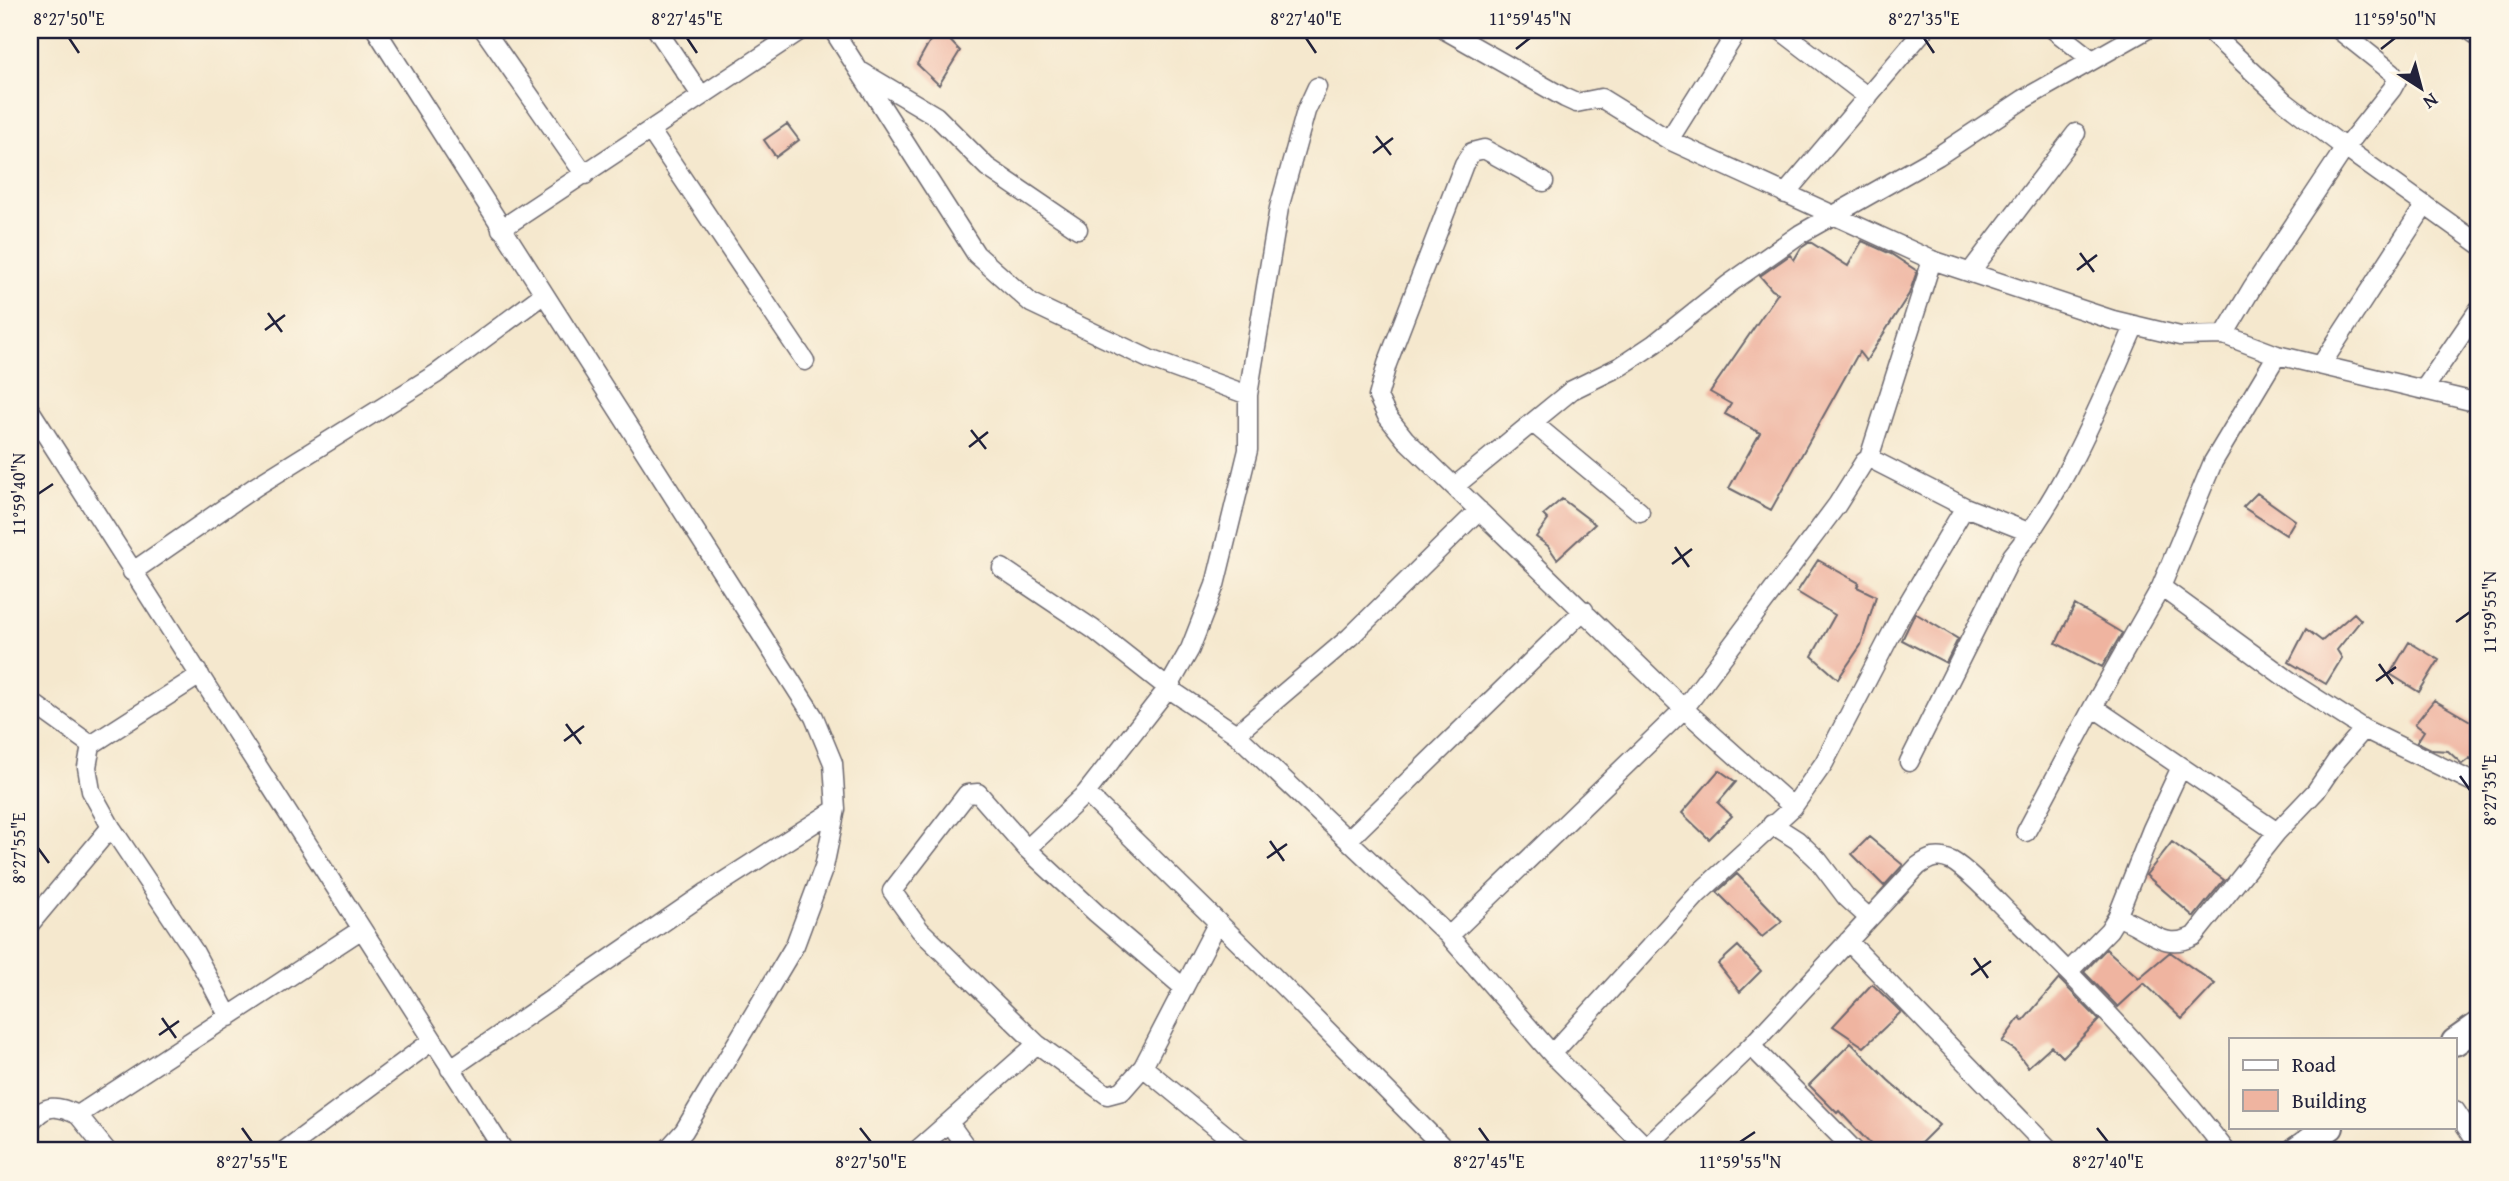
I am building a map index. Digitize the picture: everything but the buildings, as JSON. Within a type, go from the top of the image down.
[{"type":"street","points":[[376,30],[814,718],[833,763],[836,808],[824,867],[795,945],[684,1131],[666,1151]]},
{"type":"street","points":[[484,30],[585,175]]},
{"type":"street","points":[[657,30],[701,95]]},
{"type":"street","points":[[501,229],[801,30]]},
{"type":"street","points":[[833,30],[976,254],[1031,303],[1150,359],[1248,394]]},
{"type":"street","points":[[1445,30],[1565,99],[1576,103],[1601,98],[1669,140],[1932,260],[2113,320],[2180,336],[2224,335],[2277,355],[2479,403]]},
{"type":"street","points":[[1669,140],[1738,30]]},
{"type":"street","points":[[1780,30],[1868,97]]},
{"type":"street","points":[[1785,194],[1924,30]]},
{"type":"street","points":[[2054,30],[2092,60]]},
{"type":"street","points":[[1455,486],[1572,390],[1621,366],[1654,344],[1761,261],[1832,216],[1938,156],[2024,99],[2146,30]]},
{"type":"street","points":[[2208,30],[2285,102],[2479,244]]},
{"type":"street","points":[[2224,335],[2345,148],[2397,79],[2392,72],[2339,30]]},
{"type":"street","points":[[2469,30],[2479,37]]},
{"type":"street","points":[[859,71],[936,116],[987,167],[1077,229]]},
{"type":"street","points":[[1027,849],[1086,793],[1168,688],[1190,649],[1215,585],[1248,450],[1248,394],[1279,208],[1306,111],[1317,87]]},
{"type":"street","points":[[650,130],[805,361]]},
{"type":"street","points":[[1970,271],[2076,134]]},
{"type":"street","points":[[1544,183],[1484,149],[1472,152],[1464,164],[1387,364],[1378,397],[1387,416],[1405,439],[1684,709],[1793,807]]},
{"type":"street","points":[[2321,365],[2425,205]]},
{"type":"street","points":[[1449,936],[1684,709],[1837,505],[1869,458],[1932,260]]},
{"type":"street","points":[[132,572],[256,487],[436,374],[544,294]]},
{"type":"street","points":[[2424,390],[2479,309]]},
{"type":"street","points":[[1909,762],[2012,556],[2031,533],[2084,437],[2136,325]]},
{"type":"street","points":[[2026,832],[2161,587],[2213,462],[2277,355]]},
{"type":"street","points":[[30,410],[504,1151]]},
{"type":"street","points":[[1533,423],[1640,512]]},
{"type":"street","points":[[1869,458],[1965,507],[2031,533]]},
{"type":"street","points":[[1552,1054],[1698,894],[1793,807],[1824,762],[1902,613],[1965,507]]},
{"type":"street","points":[[1236,734],[1350,637],[1479,510]]},
{"type":"street","points":[[1002,568],[1093,629],[1168,688],[1236,734],[1449,936],[1552,1054],[1648,1149],[1751,1046],[1918,866],[1937,856],[1952,861],[2069,971],[2178,1089],[2226,1151]]},
{"type":"street","points":[[2161,587],[2297,686],[2364,729],[2479,785]]},
{"type":"street","points":[[1348,840],[1584,610]]},
{"type":"street","points":[[200,675],[91,745],[87,767],[91,791],[111,827],[194,951],[229,1017]]},
{"type":"street","points":[[30,701],[91,745]]},
{"type":"street","points":[[2093,707],[2277,832]]},
{"type":"street","points":[[2117,917],[2130,921],[2170,943],[2182,942],[2194,936],[2277,832],[2316,791],[2337,760],[2364,729]]},
{"type":"street","points":[[2069,971],[2109,930],[2117,917],[2152,829],[2181,767]]},
{"type":"street","points":[[1184,988],[1096,913],[1027,849],[978,793],[971,792],[892,891],[920,930],[1037,1044],[1107,1095],[1122,1091],[1143,1067],[1184,988],[1218,922]]},
{"type":"street","points":[[1086,793],[1447,1151]]},
{"type":"street","points":[[450,1069],[707,892],[836,808]]},
{"type":"street","points":[[1772,824],[1797,840],[1818,860],[1846,897],[1869,918]]},
{"type":"street","points":[[30,924],[36,901],[111,827]]},
{"type":"street","points":[[78,1115],[362,929]]},
{"type":"street","points":[[1848,940],[2051,1151]]},
{"type":"street","points":[[2456,1041],[2479,1026]]},
{"type":"street","points":[[284,1151],[432,1041]]},
{"type":"street","points":[[916,1151],[1037,1044]]},
{"type":"street","points":[[1751,1046],[1855,1151]]},
{"type":"street","points":[[1143,1067],[1245,1151]]},
{"type":"street","points":[[30,1123],[48,1108],[60,1107],[78,1115],[107,1151]]},
{"type":"street","points":[[2456,1112],[2479,1146]]},
{"type":"street","points":[[948,1123],[969,1151]]},
{"type":"street","points":[[2296,1151],[2329,1128]]}]
